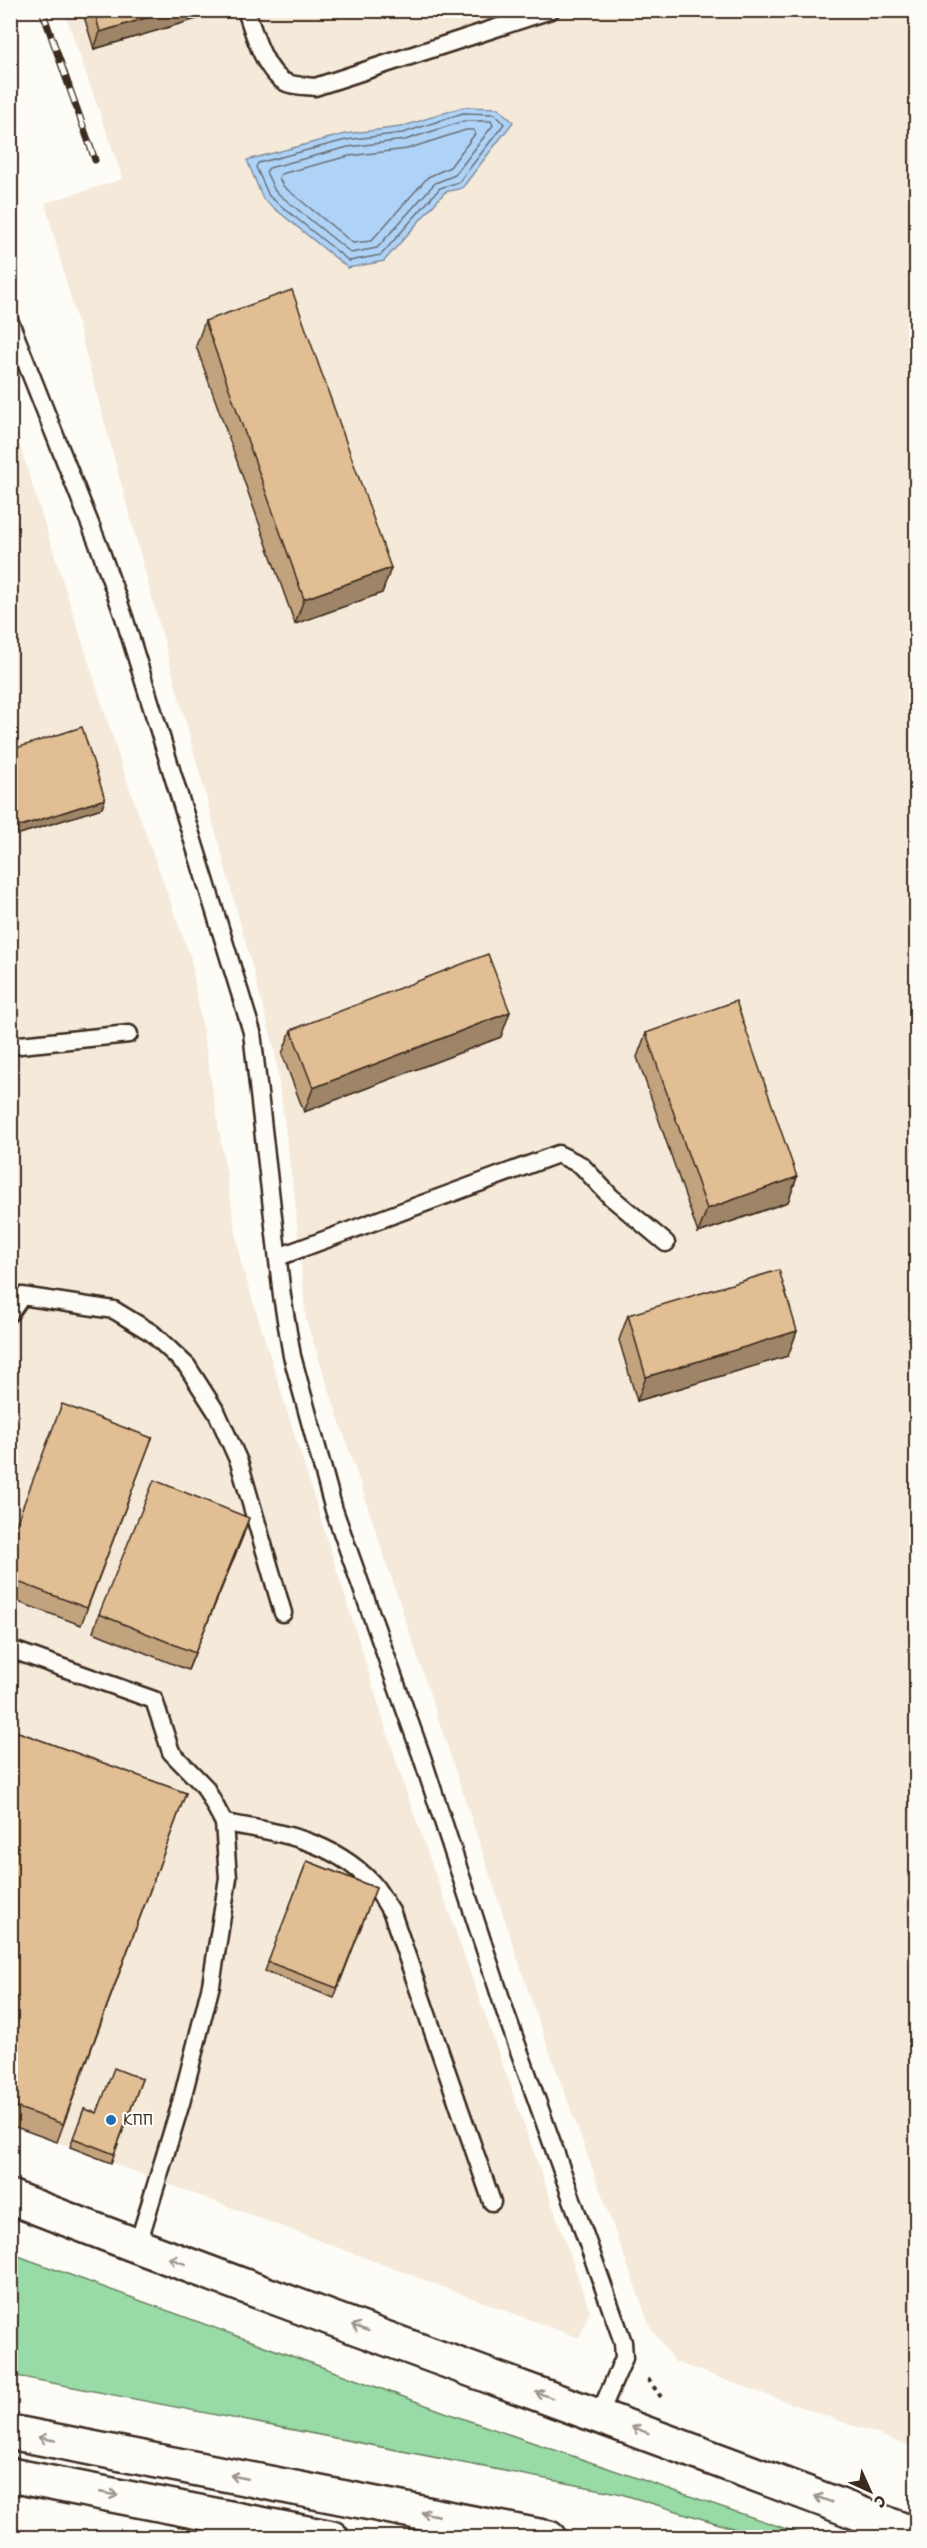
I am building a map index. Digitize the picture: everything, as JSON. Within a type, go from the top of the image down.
[{"type":"street","points":[[10,2197],[137,2247],[599,2415],[916,2535]]},
{"type":"street","points":[[10,2432],[549,2538]]},
{"type":"street","points":[[10,2475],[332,2538]]},
{"type":"lane","points":[[246,10],[254,37],[269,66],[286,83],[315,87],[551,10]]},
{"type":"lane","points":[[10,322],[100,549],[124,617],[249,1021],[257,1064],[278,1257],[292,1356],[334,1510],[422,1757],[506,2014],[623,2342],[624,2358],[599,2415]]},
{"type":"lane","points":[[10,1046],[129,1034]]},
{"type":"lane","points":[[278,1257],[558,1154],[581,1165],[612,1197],[666,1243]]},
{"type":"lane","points":[[10,1313],[22,1296],[114,1310],[152,1333],[187,1366],[217,1413],[238,1462],[283,1613]]},
{"type":"lane","points":[[10,1649],[154,1700],[171,1752],[205,1787],[224,1823],[228,1878],[211,1985],[181,2103],[137,2247]]},
{"type":"lane","points":[[224,1823],[288,1834],[335,1852],[372,1882],[392,1912],[492,2202]]},
{"type":"shaded area","points":[[64,11],[916,11],[916,2448],[675,2362],[650,2327],[537,2017],[306,1320],[295,1201],[274,1047],[45,203],[123,179]]},
{"type":"shaded area","points":[[10,415],[124,773],[191,959],[241,1263],[404,1786],[590,2311],[579,2338],[11,2125]]},
{"type":"green space","points":[[10,2253],[464,2419],[810,2537],[762,2537],[618,2493],[11,2375]]},
{"type":"water","points":[[463,107],[498,108],[513,122],[462,188],[445,192],[384,261],[348,268],[263,199],[247,160],[345,134],[401,127]]},
{"type":"building","points":[[94,10],[172,10],[100,32]]},
{"type":"building","points":[[292,290],[391,568],[304,599],[205,321]]},
{"type":"building","points":[[82,727],[105,799],[14,828],[10,819],[10,750]]},
{"type":"building","points":[[488,954],[510,1012],[313,1088],[291,1030]]},
{"type":"building","points":[[736,1001],[797,1177],[707,1209],[646,1033]]},
{"type":"building","points":[[779,1270],[797,1331],[646,1377],[628,1315]]},
{"type":"building","points":[[62,1404],[152,1438],[87,1608],[10,1579],[10,1540]]},
{"type":"building","points":[[154,1480],[249,1518],[195,1653],[99,1614]]},
{"type":"building","points":[[10,1729],[186,1793],[63,2124],[10,2105]]},
{"type":"building","points":[[307,1861],[376,1888],[337,1988],[268,1962]]},
{"type":"building","name":"КПП","points":[[114,2068],[142,2079],[114,2154],[73,2138],[84,2109],[97,2113]]},
{"type":"railway","points":[[42,10],[95,160]]},
{"type":"place","name":"КПП","points":[[111,2120]]}]
